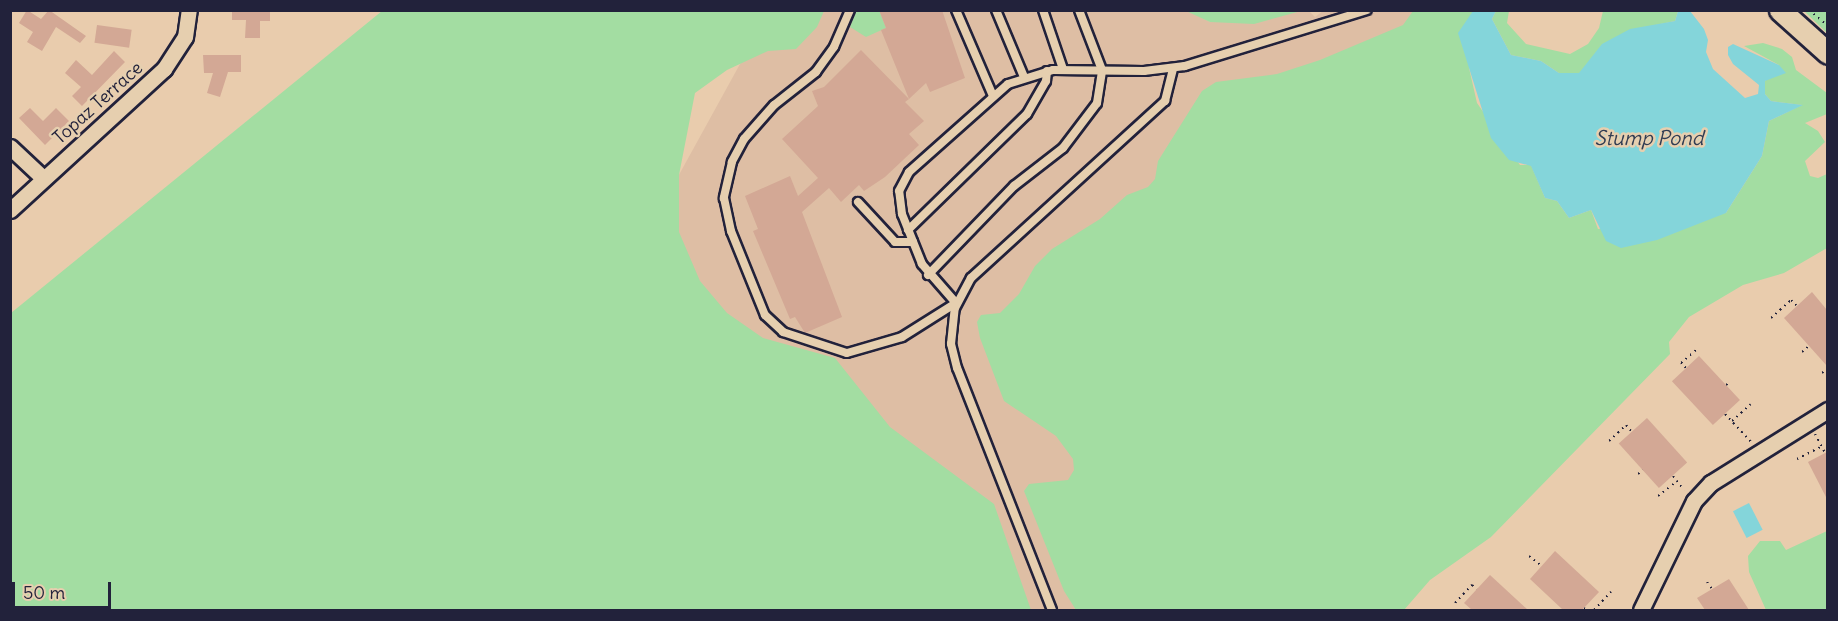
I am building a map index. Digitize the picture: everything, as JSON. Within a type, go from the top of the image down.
[{"type":"main road","points":[[1780,10],[1827,53]]},
{"type":"street","name":"Topaz Terrace","points":[[10,210],[164,69],[185,37],[189,10]]},
{"type":"street","points":[[10,147],[43,178]]},
{"type":"street","points":[[1641,610],[1694,501],[1711,483],[1809,424],[1827,410]]},
{"type":"lane","points":[[850,10],[834,47],[816,72],[765,114],[736,151],[724,198],[731,231],[765,315],[783,332],[831,351],[848,354],[884,345],[956,303]]},
{"type":"lane","points":[[956,10],[993,96]]},
{"type":"lane","points":[[996,10],[1024,77]]},
{"type":"lane","points":[[1043,10],[1063,69]]},
{"type":"lane","points":[[928,274],[1014,186],[1063,148],[1097,103],[1102,70],[1079,10]]},
{"type":"lane","points":[[956,303],[928,274],[908,230],[898,198],[904,178],[993,96],[1024,77],[1047,71],[1173,68],[1367,10]]},
{"type":"lane","points":[[1052,610],[957,368],[951,344],[956,303],[964,284],[977,271],[1165,101],[1173,68]]},
{"type":"lane","points":[[908,230],[1027,114],[1046,81],[1047,71]]},
{"type":"lane","points":[[858,202],[896,242],[913,242]]},
{"type":"path","points":[[1809,10],[1827,26]]},
{"type":"path","points":[[1771,318],[1791,300],[1797,306]]},
{"type":"path","points":[[1802,352],[1809,346]]},
{"type":"path","points":[[1686,368],[1681,363],[1698,348]]},
{"type":"path","points":[[1822,373],[1827,368]]},
{"type":"path","points":[[1726,385],[1730,382]]},
{"type":"path","points":[[1732,421],[1751,405]]},
{"type":"path","points":[[1725,414],[1761,453]]},
{"type":"path","points":[[1809,424],[1825,453]]},
{"type":"path","points":[[1609,441],[1626,425],[1632,432]]},
{"type":"path","points":[[1797,459],[1821,447]]},
{"type":"path","points":[[1638,474],[1642,470]]},
{"type":"path","points":[[1673,476],[1694,501]]},
{"type":"path","points":[[1658,496],[1677,481]]},
{"type":"path","points":[[1529,555],[1542,566]]},
{"type":"path","points":[[1707,582],[1712,589]]},
{"type":"path","points":[[1455,603],[1472,585],[1477,589]]},
{"type":"path","points":[[1594,610],[1611,592]]},
{"type":"shaded area","points":[[1186,10],[1210,22],[1226,11],[1309,11],[1315,17],[1323,11],[1433,11],[1251,610],[919,610],[653,222],[740,64],[784,11]]},
{"type":"green space","points":[[879,10],[886,28],[866,37],[850,27],[856,11]]},
{"type":"green space","points":[[382,11],[824,11],[817,27],[796,49],[768,51],[727,70],[695,93],[679,175],[679,232],[700,281],[727,313],[763,338],[835,358],[890,427],[994,504],[1031,610],[11,610],[11,313]]},
{"type":"green space","points":[[1186,11],[1301,11],[1254,24],[1210,22]]},
{"type":"green space","points":[[1413,11],[1473,11],[1469,68],[1477,103],[1520,165],[1531,165],[1545,198],[1557,201],[1569,218],[1591,210],[1598,229],[1726,213],[1762,156],[1769,121],[1802,105],[1771,101],[1765,94],[1765,81],[1779,65],[1744,46],[1763,43],[1782,49],[1792,57],[1796,70],[1827,93],[1827,114],[1805,123],[1818,131],[1825,142],[1805,161],[1810,176],[1818,178],[1827,174],[1827,248],[1784,273],[1743,285],[1689,317],[1669,342],[1670,354],[1491,537],[1430,580],[1404,610],[1076,610],[1064,591],[1024,491],[1029,484],[1068,480],[1074,470],[1073,459],[1056,436],[1004,401],[980,338],[977,322],[981,315],[1000,313],[1019,294],[1035,266],[1052,249],[1100,219],[1127,195],[1148,187],[1155,179],[1158,161],[1202,91],[1216,82],[1277,74],[1320,60],[1403,25]]},
{"type":"green space","points":[[1496,11],[1509,11],[1507,23],[1526,44],[1570,54],[1588,44],[1599,28],[1603,11],[1678,11],[1675,21],[1656,25],[1588,63],[1580,73],[1559,73],[1541,61],[1511,55],[1492,19]]},
{"type":"green space","points":[[1804,11],[1827,11],[1827,33]]},
{"type":"green space","points":[[1827,531],[1827,610],[1766,610],[1749,572],[1748,556],[1760,541],[1780,541],[1786,550]]},
{"type":"water","name":"Stump Pond","points":[[1473,11],[1496,11],[1492,19],[1511,55],[1541,61],[1559,73],[1579,73],[1602,44],[1630,29],[1675,21],[1678,11],[1690,11],[1704,29],[1708,40],[1706,52],[1713,69],[1745,98],[1758,94],[1759,85],[1733,64],[1728,55],[1728,47],[1733,44],[1779,65],[1786,73],[1765,81],[1765,94],[1771,101],[1803,105],[1769,121],[1762,156],[1726,213],[1657,240],[1621,248],[1606,241],[1591,210],[1569,218],[1557,201],[1545,198],[1531,166],[1509,160],[1491,138],[1458,33]]},
{"type":"water","points":[[1749,503],[1763,530],[1747,538],[1733,511]]},
{"type":"building","points":[[27,10],[41,19],[49,10],[86,36],[80,43],[56,27],[42,51],[27,42],[33,32],[19,23]]},
{"type":"building","points":[[232,10],[270,10],[270,21],[260,21],[260,38],[245,38],[246,20],[232,20]]},
{"type":"building","points":[[879,10],[942,10],[965,78],[930,92],[926,83],[909,99],[881,30],[886,28]]},
{"type":"building","points":[[97,25],[132,30],[129,48],[94,43]]},
{"type":"building","points":[[861,50],[909,99],[905,102],[924,121],[909,134],[919,145],[885,177],[864,191],[859,185],[841,202],[829,188],[802,212],[842,317],[805,333],[795,317],[790,319],[753,231],[758,229],[745,196],[790,176],[798,196],[818,178],[782,139],[818,106],[812,91],[824,87]]},
{"type":"building","points":[[114,51],[125,62],[82,106],[72,96],[81,87],[65,73],[76,60],[92,75]]},
{"type":"building","points":[[203,55],[241,55],[241,72],[228,72],[220,97],[207,93],[213,73],[204,73]]},
{"type":"building","points":[[30,108],[43,121],[56,108],[69,121],[45,145],[19,118]]},
{"type":"building","points":[[1812,292],[1827,310],[1827,366],[1784,318]]},
{"type":"building","points":[[1699,356],[1740,400],[1713,425],[1672,381]]},
{"type":"building","points":[[1647,418],[1687,463],[1659,488],[1619,443]]},
{"type":"building","points":[[1827,452],[1827,499],[1808,462]]},
{"type":"building","points":[[1555,551],[1599,592],[1582,610],[1563,610],[1530,579]]},
{"type":"building","points":[[1490,575],[1528,610],[1472,610],[1464,603]]},
{"type":"building","points":[[1729,579],[1749,610],[1705,610],[1697,598]]}]
